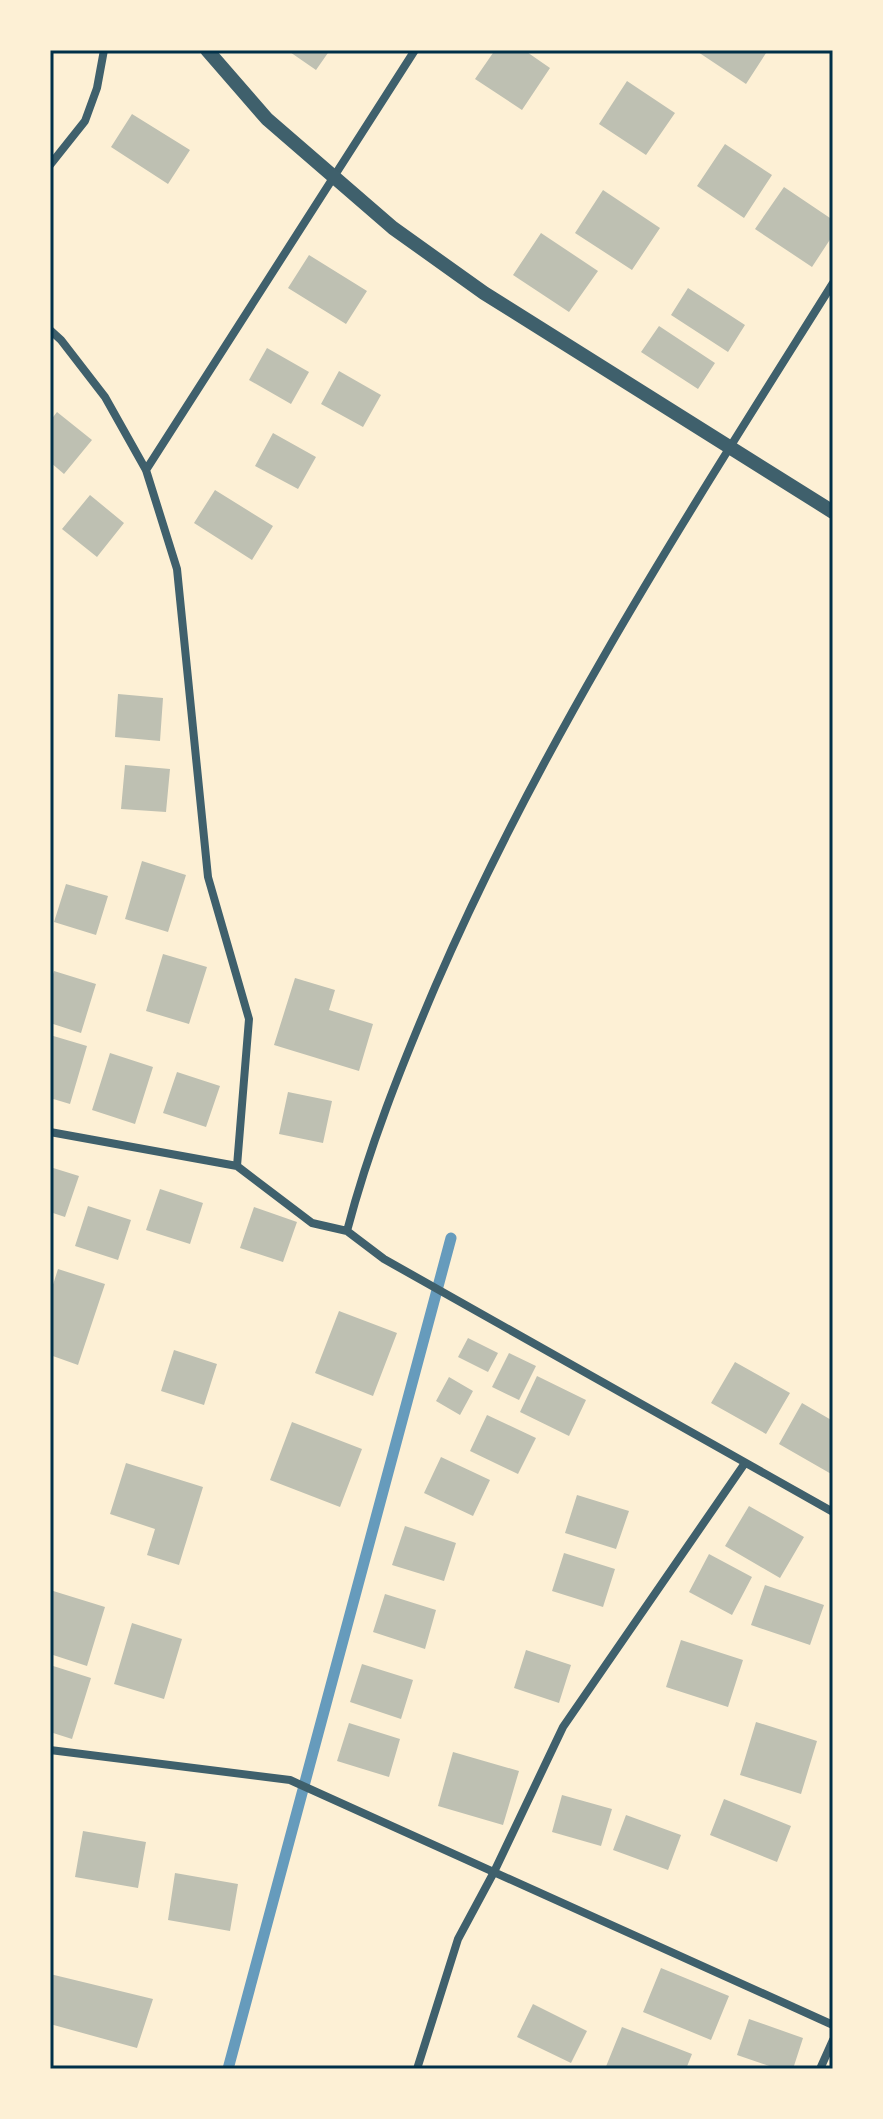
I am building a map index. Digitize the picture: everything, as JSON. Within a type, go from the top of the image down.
[{"type":"street","points":[[50,165],[85,121],[97,88],[104,50]]},
{"type":"street","points":[[207,50],[267,119],[393,228],[484,293],[833,512]]},
{"type":"street","points":[[146,470],[415,50]]},
{"type":"street","points":[[347,1231],[357,1193],[403,1062],[476,894],[572,708],[833,283]]},
{"type":"street","points":[[50,330],[105,397],[146,470],[177,569],[208,877],[249,1019],[237,1166]]},
{"type":"street","points":[[50,1132],[237,1166],[312,1223],[347,1231],[384,1259],[833,1512]]},
{"type":"street","points":[[417,2069],[458,1939],[494,1872],[563,1727],[745,1463]]},
{"type":"street","points":[[50,1750],[290,1780],[833,2025]]},
{"type":"street","points":[[820,2069],[833,2040]]},
{"type":"building","points":[[287,50],[330,50],[316,70]]},
{"type":"building","points":[[495,50],[524,50],[550,68],[522,110],[475,79]]},
{"type":"building","points":[[768,50],[746,84],[698,52]]},
{"type":"building","points":[[627,81],[675,113],[646,155],[599,124]]},
{"type":"building","points":[[132,114],[190,150],[168,184],[111,147]]},
{"type":"building","points":[[725,144],[772,175],[744,218],[697,186]]},
{"type":"building","points":[[784,187],[833,220],[833,235],[812,267],[755,229]]},
{"type":"building","points":[[603,190],[660,228],[632,270],[575,233]]},
{"type":"building","points":[[541,233],[598,271],[569,312],[513,275]]},
{"type":"building","points":[[309,255],[367,291],[346,324],[288,288]]},
{"type":"building","points":[[688,288],[745,325],[728,352],[671,315]]},
{"type":"building","points":[[659,326],[715,363],[698,389],[641,352]]},
{"type":"building","points":[[267,348],[309,372],[291,404],[249,380]]},
{"type":"building","points":[[339,371],[381,395],[363,427],[321,404]]},
{"type":"building","points":[[57,412],[92,440],[64,474],[50,462],[50,421]]},
{"type":"building","points":[[273,433],[316,457],[298,489],[255,466]]},
{"type":"building","points":[[215,490],[273,526],[252,560],[194,523]]},
{"type":"building","points":[[90,495],[124,523],[97,557],[62,529]]},
{"type":"building","points":[[118,694],[163,698],[160,741],[115,737]]},
{"type":"building","points":[[125,765],[170,769],[166,812],[121,809]]},
{"type":"building","points":[[142,861],[186,875],[168,932],[125,919]]},
{"type":"building","points":[[66,884],[108,896],[96,935],[54,922]]},
{"type":"building","points":[[163,954],[207,967],[189,1024],[146,1011]]},
{"type":"building","points":[[54,971],[96,984],[81,1033],[50,1023],[50,983]]},
{"type":"building","points":[[295,978],[335,990],[329,1010],[373,1024],[359,1071],[274,1045]]},
{"type":"building","points":[[50,1035],[87,1046],[70,1104],[50,1098]]},
{"type":"building","points":[[110,1053],[153,1067],[135,1124],[92,1110]]},
{"type":"building","points":[[177,1072],[220,1086],[206,1127],[163,1113]]},
{"type":"building","points":[[288,1092],[332,1101],[323,1143],[279,1134]]},
{"type":"building","points":[[50,1167],[79,1176],[65,1217],[50,1212]]},
{"type":"building","points":[[160,1189],[203,1203],[190,1244],[146,1230]]},
{"type":"building","points":[[88,1206],[131,1220],[118,1260],[75,1246]]},
{"type":"building","points":[[254,1207],[297,1222],[283,1262],[240,1248]]},
{"type":"building","points":[[58,1269],[105,1284],[78,1365],[50,1355],[50,1294]]},
{"type":"building","points":[[339,1311],[397,1333],[373,1396],[315,1373]]},
{"type":"building","points":[[468,1338],[498,1353],[488,1372],[458,1357]]},
{"type":"building","points":[[174,1350],[217,1364],[204,1405],[161,1391]]},
{"type":"building","points":[[509,1353],[536,1366],[519,1400],[492,1387]]},
{"type":"building","points":[[735,1362],[790,1393],[766,1434],[711,1403]]},
{"type":"building","points":[[537,1376],[586,1400],[569,1436],[520,1412]]},
{"type":"building","points":[[449,1377],[473,1391],[460,1415],[436,1401]]},
{"type":"building","points":[[802,1403],[833,1421],[833,1475],[779,1444]]},
{"type":"building","points":[[487,1415],[536,1438],[518,1474],[470,1451]]},
{"type":"building","points":[[292,1422],[362,1449],[340,1507],[270,1480]]},
{"type":"building","points":[[441,1457],[490,1480],[473,1516],[424,1493]]},
{"type":"building","points":[[126,1463],[203,1487],[179,1565],[147,1555],[155,1529],[110,1514]]},
{"type":"building","points":[[577,1495],[629,1511],[616,1549],[565,1533]]},
{"type":"building","points":[[749,1506],[804,1537],[780,1578],[725,1546]]},
{"type":"building","points":[[405,1526],[456,1543],[444,1581],[392,1565]]},
{"type":"building","points":[[564,1553],[615,1569],[603,1607],[552,1591]]},
{"type":"building","points":[[709,1554],[752,1577],[732,1615],[689,1592]]},
{"type":"building","points":[[765,1585],[824,1605],[810,1645],[751,1625]]},
{"type":"building","points":[[50,1590],[105,1607],[87,1666],[50,1654]]},
{"type":"building","points":[[385,1594],[436,1610],[425,1649],[373,1632]]},
{"type":"building","points":[[132,1623],[182,1639],[164,1699],[114,1684]]},
{"type":"building","points":[[681,1640],[743,1660],[728,1707],[666,1687]]},
{"type":"building","points":[[526,1650],[571,1665],[559,1703],[514,1688]]},
{"type":"building","points":[[362,1664],[413,1680],[401,1719],[350,1702]]},
{"type":"building","points":[[50,1665],[91,1678],[72,1739],[50,1732]]},
{"type":"building","points":[[756,1722],[817,1741],[801,1794],[740,1775]]},
{"type":"building","points":[[349,1723],[400,1739],[389,1777],[337,1761]]},
{"type":"building","points":[[453,1752],[519,1771],[503,1825],[438,1806]]},
{"type":"building","points":[[562,1795],[612,1809],[601,1846],[552,1832]]},
{"type":"building","points":[[724,1799],[791,1826],[777,1862],[710,1835]]},
{"type":"building","points":[[626,1815],[681,1835],[668,1870],[613,1850]]},
{"type":"building","points":[[83,1831],[146,1842],[138,1888],[75,1877]]},
{"type":"building","points":[[175,1873],[238,1884],[230,1931],[168,1920]]},
{"type":"building","points":[[661,1968],[729,1996],[711,2040],[643,2012]]},
{"type":"building","points":[[50,1974],[153,1999],[137,2048],[50,2024]]},
{"type":"building","points":[[533,2004],[587,2031],[571,2063],[517,2037]]},
{"type":"building","points":[[749,2019],[803,2038],[793,2069],[778,2069],[737,2055]]},
{"type":"building","points":[[622,2027],[692,2054],[686,2069],[605,2069]]},
{"type":"waterway","points":[[228,2069],[451,1238]]}]
